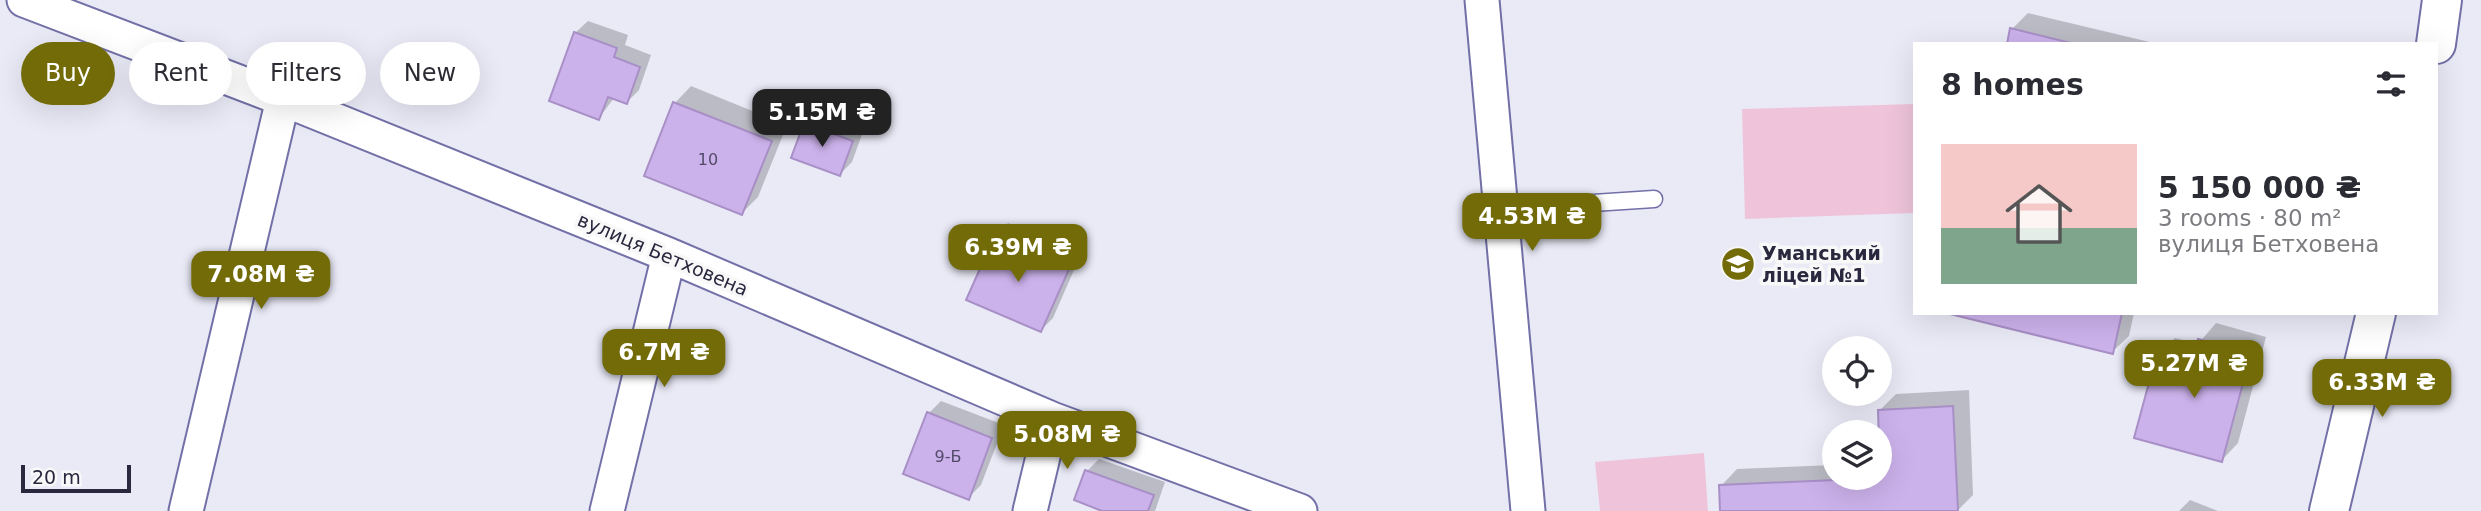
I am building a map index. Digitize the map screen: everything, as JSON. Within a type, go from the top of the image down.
[{"type":"main road","points":[[2436,42],[2442,0]]},
{"type":"main road","points":[[2329,511],[2376,315]]},
{"type":"street","name":"вулиця Бетховена","points":[[24,0],[246,85]]},
{"type":"street","points":[[1482,0],[1528,511]]},
{"type":"street","points":[[186,511],[282,105]]},
{"type":"street","name":"вулиця Бетховена","points":[[298,105],[669,255],[1052,419],[1300,511]]},
{"type":"street","points":[[607,511],[669,255]]},
{"type":"street","points":[[1030,511],[1052,419]]},
{"type":"lane","points":[[1500,209],[1654,199]]},
{"type":"shaded area","points":[[1913,104],[1913,213],[1745,219],[1742,109]]},
{"type":"shaded area","points":[[1704,453],[1708,511],[1600,511],[1595,462]]},
{"type":"building","points":[[2010,28],[2067,42],[2007,42]]},
{"type":"building","points":[[574,32],[617,48],[614,57],[640,67],[627,104],[608,97],[599,120],[549,101]]},
{"type":"building","points":[[673,102],[772,141],[742,215],[644,176]]},
{"type":"building","points":[[804,123],[853,141],[840,176],[791,158]]},
{"type":"building","points":[[995,235],[1070,267],[1041,332],[966,300]]},
{"type":"building","points":[[1954,315],[2122,315],[2113,354]]},
{"type":"building","points":[[2198,339],[2251,353],[2222,462],[2134,438],[2157,353],[2191,362]]},
{"type":"building","points":[[1953,406],[1958,511],[1720,511],[1719,485],[1822,481],[1822,490],[1892,490],[1892,420],[1878,420],[1878,410]]},
{"type":"building","points":[[927,412],[992,438],[969,500],[903,474]]},
{"type":"building","points":[[1085,470],[1154,495],[1148,511],[1102,511],[1074,500]]},
{"type":"place","name":"Уманський ліцей №1","points":[[1738,264]]}]
